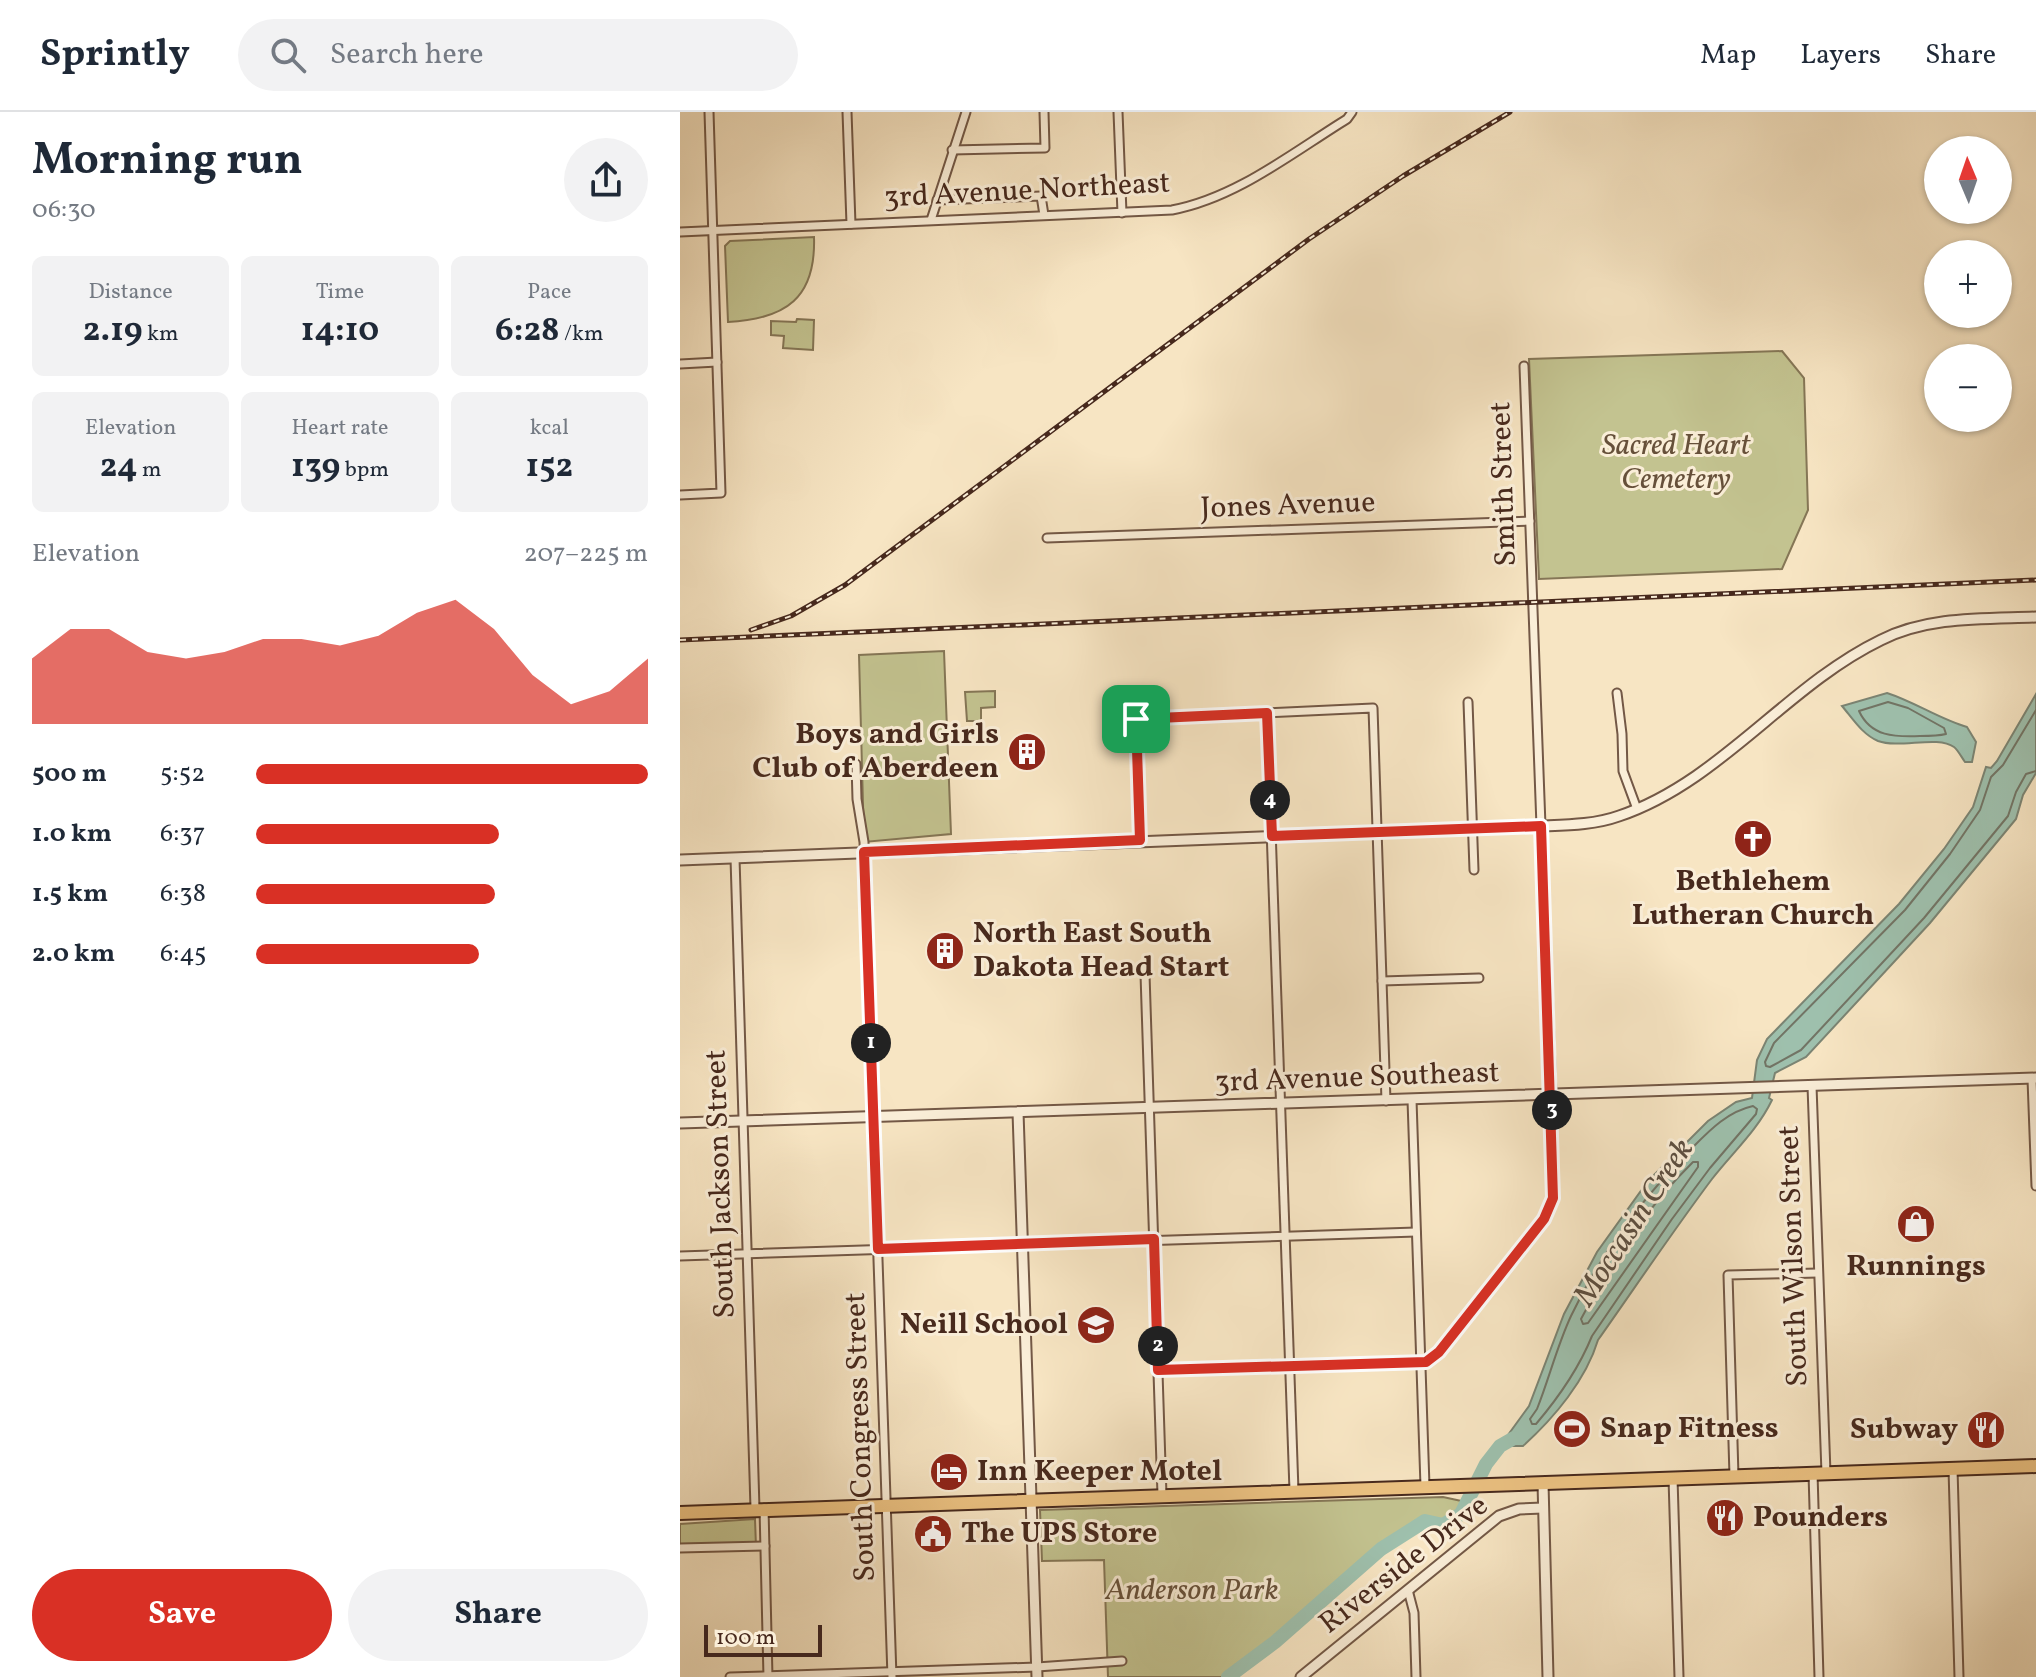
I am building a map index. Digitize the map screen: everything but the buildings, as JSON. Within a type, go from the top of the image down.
[{"type":"highway","points":[[680,1513],[2036,1466]]},
{"type":"street","points":[[680,495],[721,493],[709,112]]},
{"type":"street","points":[[847,112],[851,224]]},
{"type":"street","points":[[931,220],[966,112]]},
{"type":"street","points":[[952,150],[1045,148],[1044,112]]},
{"type":"street","points":[[1118,112],[1122,213]]},
{"type":"street","name":"3rd Avenue Northeast","points":[[680,232],[1172,210],[1218,197],[1347,119],[1351,113]]},
{"type":"street","points":[[937,200],[1041,196],[1044,215]]},
{"type":"street","points":[[680,364],[717,362]]},
{"type":"street","name":"Smith Street","points":[[1524,366],[1541,826]]},
{"type":"street","name":"Jones Avenue","points":[[1047,538],[1530,521]]},
{"type":"street","points":[[680,860],[1589,823],[1637,809],[1688,780],[1840,665],[1883,639],[1927,624],[2036,617]]},
{"type":"street","points":[[1617,693],[1623,771],[1637,809]]},
{"type":"street","points":[[1468,702],[1474,870]]},
{"type":"street","points":[[1140,840],[1136,719],[1373,708],[1386,1101]]},
{"type":"street","points":[[1267,713],[1294,1491]]},
{"type":"street","name":"South Congress Street","points":[[856,764],[864,852],[892,1674]]},
{"type":"street","points":[[1158,1370],[1421,1363],[1439,1352],[1549,1211],[1554,1182],[1541,826]]},
{"type":"street","name":"South Jackson Street","points":[[735,858],[748,1253],[760,1508],[765,1546],[768,1676]]},
{"type":"street","points":[[1145,974],[1162,1495]]},
{"type":"street","points":[[1382,981],[1479,978]]},
{"type":"street","points":[[2034,1078],[2036,1186]]},
{"type":"street","name":"3rd Avenue Southeast","points":[[680,1123],[2034,1078]]},
{"type":"street","name":"South Wilson Street","points":[[1812,1086],[1818,1273],[1819,1677]]},
{"type":"street","points":[[1412,1100],[1425,1486]]},
{"type":"street","points":[[1018,1112],[1037,1672]]},
{"type":"street","points":[[680,1256],[1416,1232]]},
{"type":"street","points":[[1734,1476],[1728,1275],[1818,1273]]},
{"type":"street","points":[[1953,1469],[1959,1677]]},
{"type":"street","points":[[1673,1478],[1679,1677]]},
{"type":"street","points":[[1543,1483],[1548,1677]]},
{"type":"street","name":"Riverside Drive","points":[[1301,1677],[1506,1512],[1543,1508]]},
{"type":"street","points":[[680,1548],[765,1546]]},
{"type":"street","points":[[1408,1590],[1414,1613],[1416,1677]]},
{"type":"street","points":[[730,1677],[1037,1672],[1122,1661]]},
{"type":"green space","points":[[814,237],[810,276],[794,301],[766,316],[728,322],[725,246],[730,241]]},
{"type":"green space","points":[[797,319],[814,320],[813,350],[783,348],[784,336],[771,335],[771,321],[796,322]]},
{"type":"green space","name":"Sacred Heart Cemetery","points":[[1782,351],[1804,378],[1808,510],[1782,569],[1539,579],[1529,359]]},
{"type":"green space","points":[[944,651],[951,834],[864,842],[859,655]]},
{"type":"green space","points":[[995,691],[995,707],[981,708],[981,721],[967,721],[965,692]]},
{"type":"green space","name":"Anderson Park","points":[[1443,1497],[1466,1502],[1461,1514],[1443,1525],[1425,1521],[1381,1549],[1275,1642],[1228,1677],[1108,1677],[1104,1560],[1042,1561],[1040,1510]]},
{"type":"green space","points":[[755,1519],[756,1547],[680,1548],[680,1524]]},
{"type":"water","points":[[1887,693],[1967,727],[1976,742],[1972,762],[1965,762],[1955,748],[1947,744],[1878,741],[1862,730],[1842,706]]},
{"type":"water","points":[[2036,694],[2036,773],[2023,795],[2016,819],[1930,923],[1806,1057],[1775,1073],[1769,1098],[1772,1100],[1766,1111],[1697,1199],[1598,1340],[1586,1370],[1568,1398],[1523,1446],[1500,1446],[1529,1406],[1564,1314],[1597,1252],[1648,1181],[1708,1121],[1736,1102],[1752,1098],[1757,1060],[1767,1039],[1899,904],[1944,849],[1973,807],[1986,767],[1991,768],[1997,761]]},
{"type":"waterway","name":"Moccasin Creek","points":[[1228,1677],[1275,1642],[1381,1549],[1425,1521],[1443,1525],[1461,1514],[1486,1464],[1500,1446],[1514,1438]]},
{"type":"railway","points":[[751,630],[791,616],[845,585],[1309,239],[1403,176],[1510,112]]},
{"type":"railway","points":[[680,640],[2036,580]]},
{"type":"place","name":"Boys and Girls Club of Aberdeen","points":[[1027,752]]},
{"type":"place","name":"Bethlehem Lutheran Church","points":[[1753,839]]},
{"type":"place","name":"North East South Dakota Head Start","points":[[945,951]]},
{"type":"place","name":"Runnings","points":[[1916,1224]]},
{"type":"place","name":"Neill School","points":[[1096,1325]]},
{"type":"place","name":"Snap Fitness","points":[[1572,1429]]},
{"type":"place","name":"Subway","points":[[1986,1430]]},
{"type":"place","name":"Inn Keeper Motel","points":[[949,1472]]},
{"type":"place","name":"Pounders","points":[[1725,1518]]},
{"type":"place","name":"The UPS Store","points":[[933,1534]]},
{"type":"route","points":[[1267,713],[1272,836],[1541,826],[1553,1198],[1544,1219],[1439,1352],[1426,1362],[1158,1370],[1154,1239],[878,1249],[864,852],[1140,840],[1136,719],[1267,713]]}]
